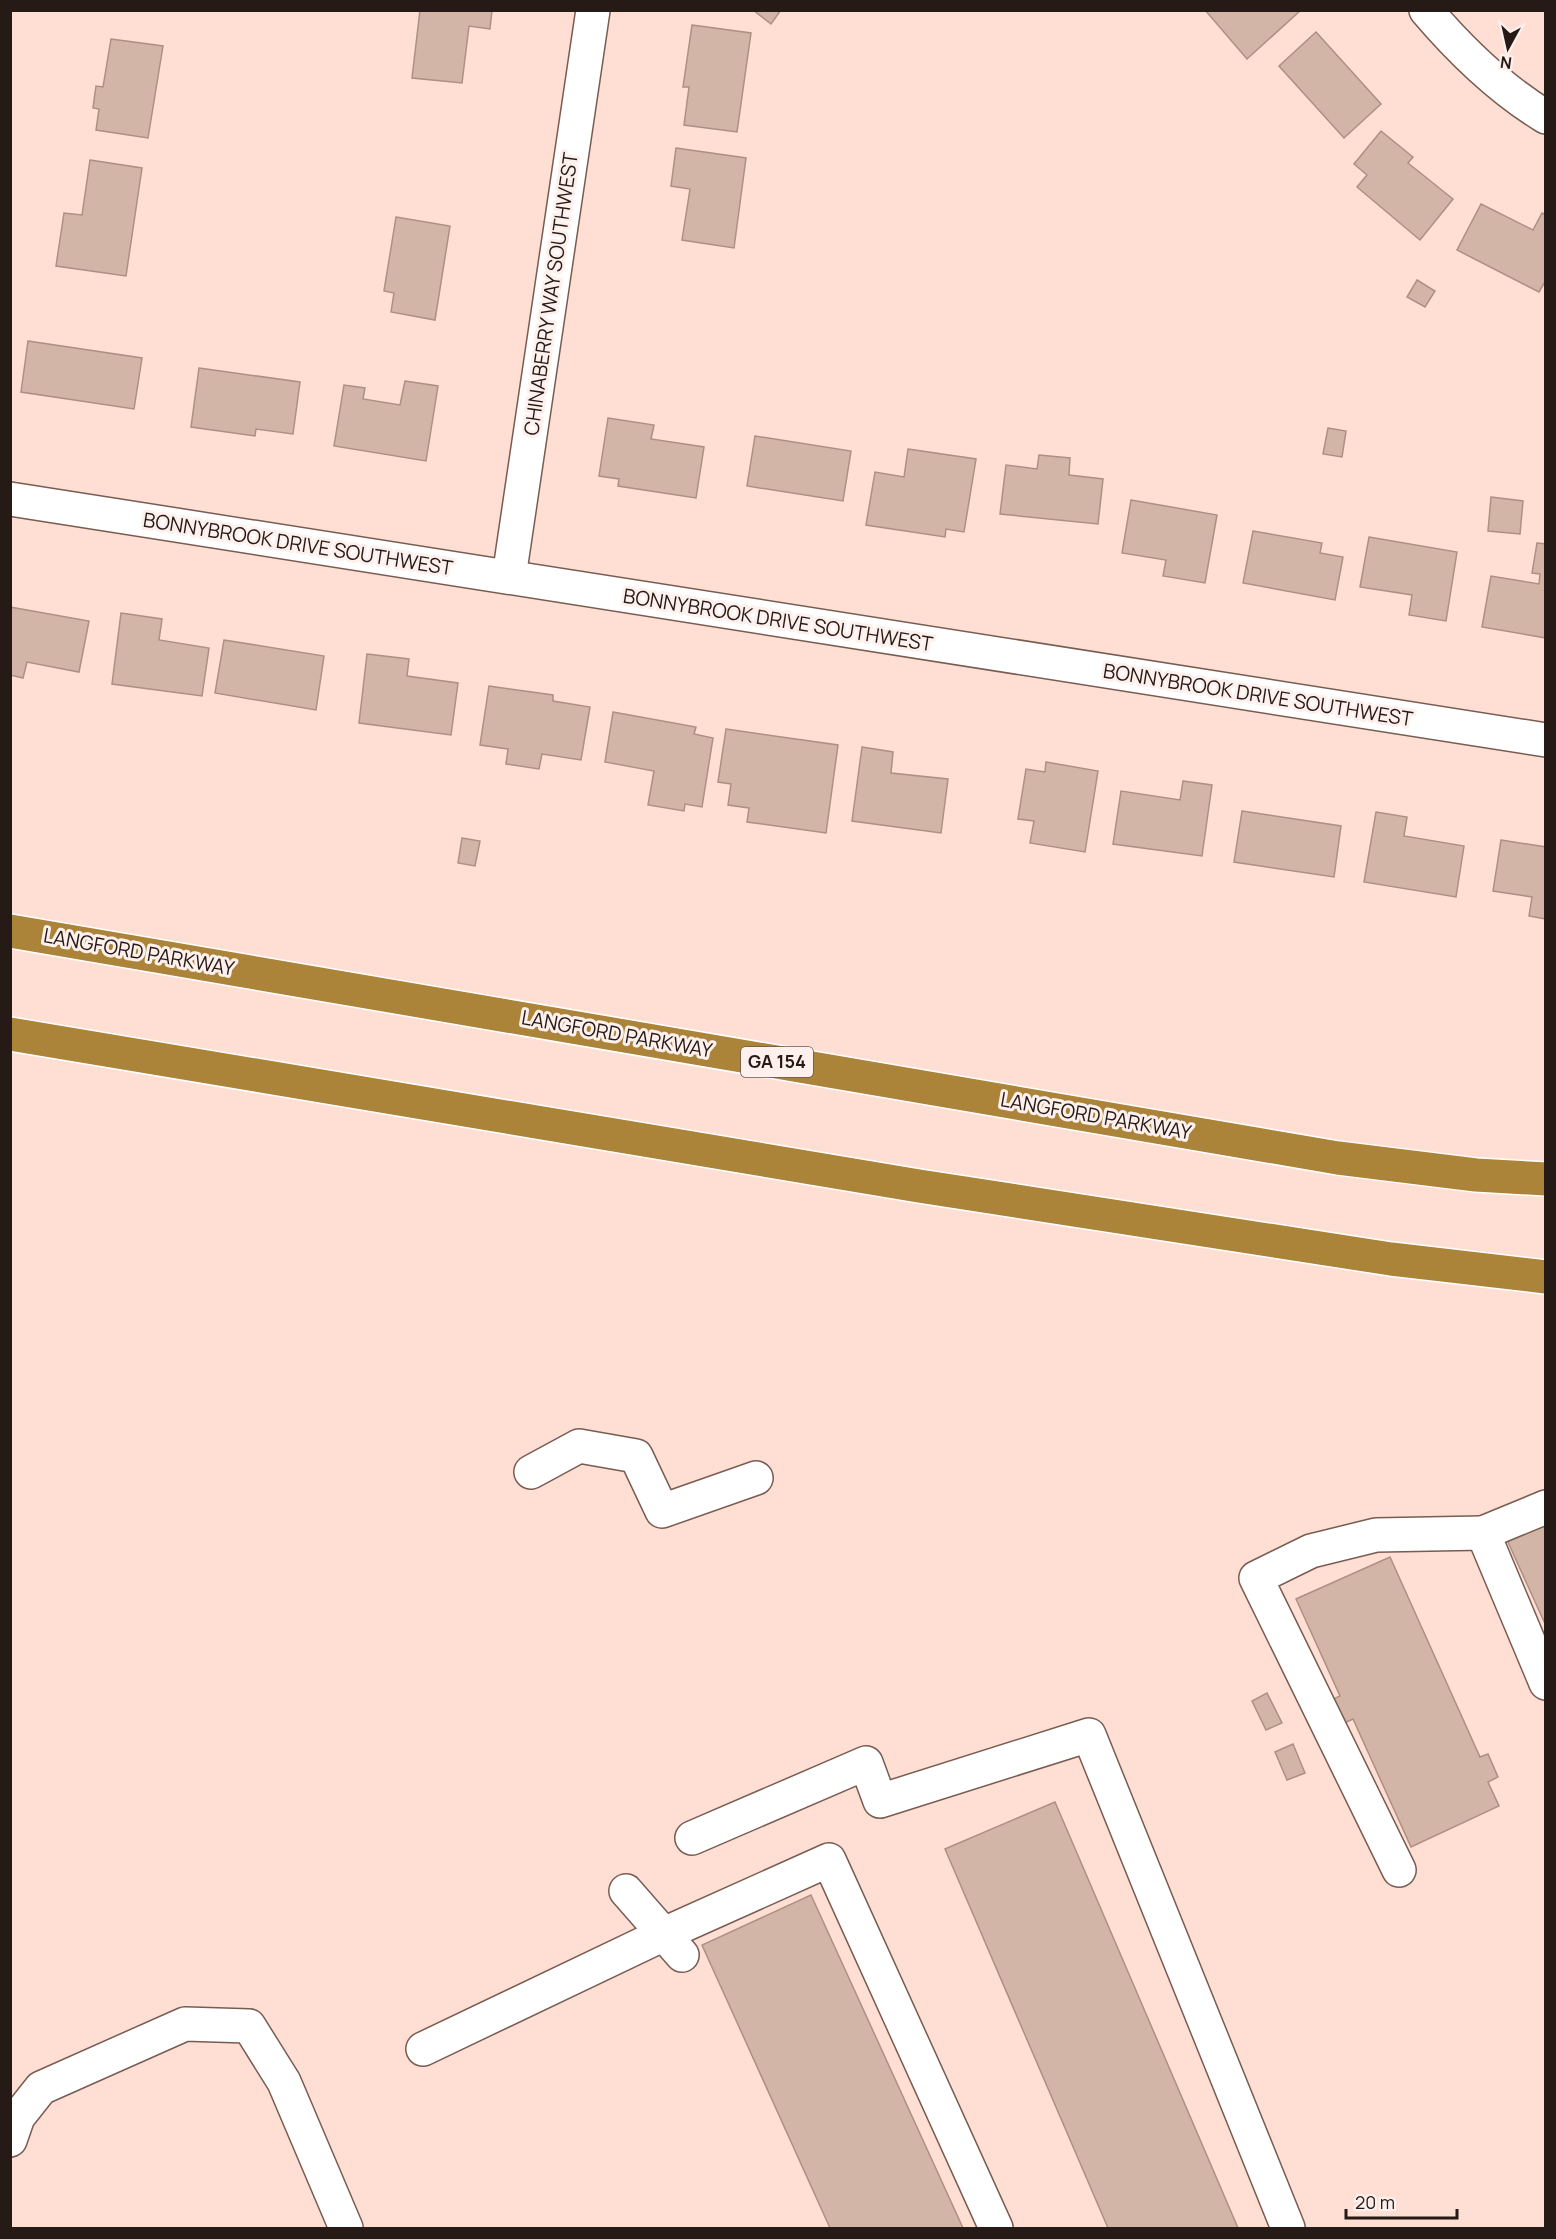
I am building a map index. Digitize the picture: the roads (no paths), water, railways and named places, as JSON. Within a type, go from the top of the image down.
[{"type":"highway","name":"LANGFORD PARKWAY","points":[[10,930],[1338,1158],[1476,1175],[1545,1179]]},
{"type":"highway","points":[[10,1034],[919,1186],[1391,1259],[1545,1277]]},
{"type":"street","name":"CHINABERRY WAY SOUTHWEST","points":[[509,578],[593,10]]},
{"type":"street","points":[[1426,10],[1449,38],[1520,101],[1545,117]]},
{"type":"street","name":"BONNYBROOK DRIVE SOUTHWEST","points":[[10,499],[1545,740]]},
{"type":"street","points":[[531,1473],[579,1446],[636,1456],[662,1511],[756,1478]]},
{"type":"street","points":[[1399,1870],[1256,1578],[1311,1551],[1376,1534],[1483,1533],[1545,1507]]},
{"type":"street","points":[[1483,1533],[1545,1683]]},
{"type":"street","points":[[692,1838],[866,1763],[880,1801],[1089,1735],[1288,2229]]},
{"type":"street","points":[[423,2049],[673,1945],[829,1860],[996,2229]]},
{"type":"street","points":[[626,1891],[673,1945]]},
{"type":"street","points":[[10,2140],[18,2116],[41,2088],[185,2024],[249,2026],[284,2082],[346,2229]]}]
